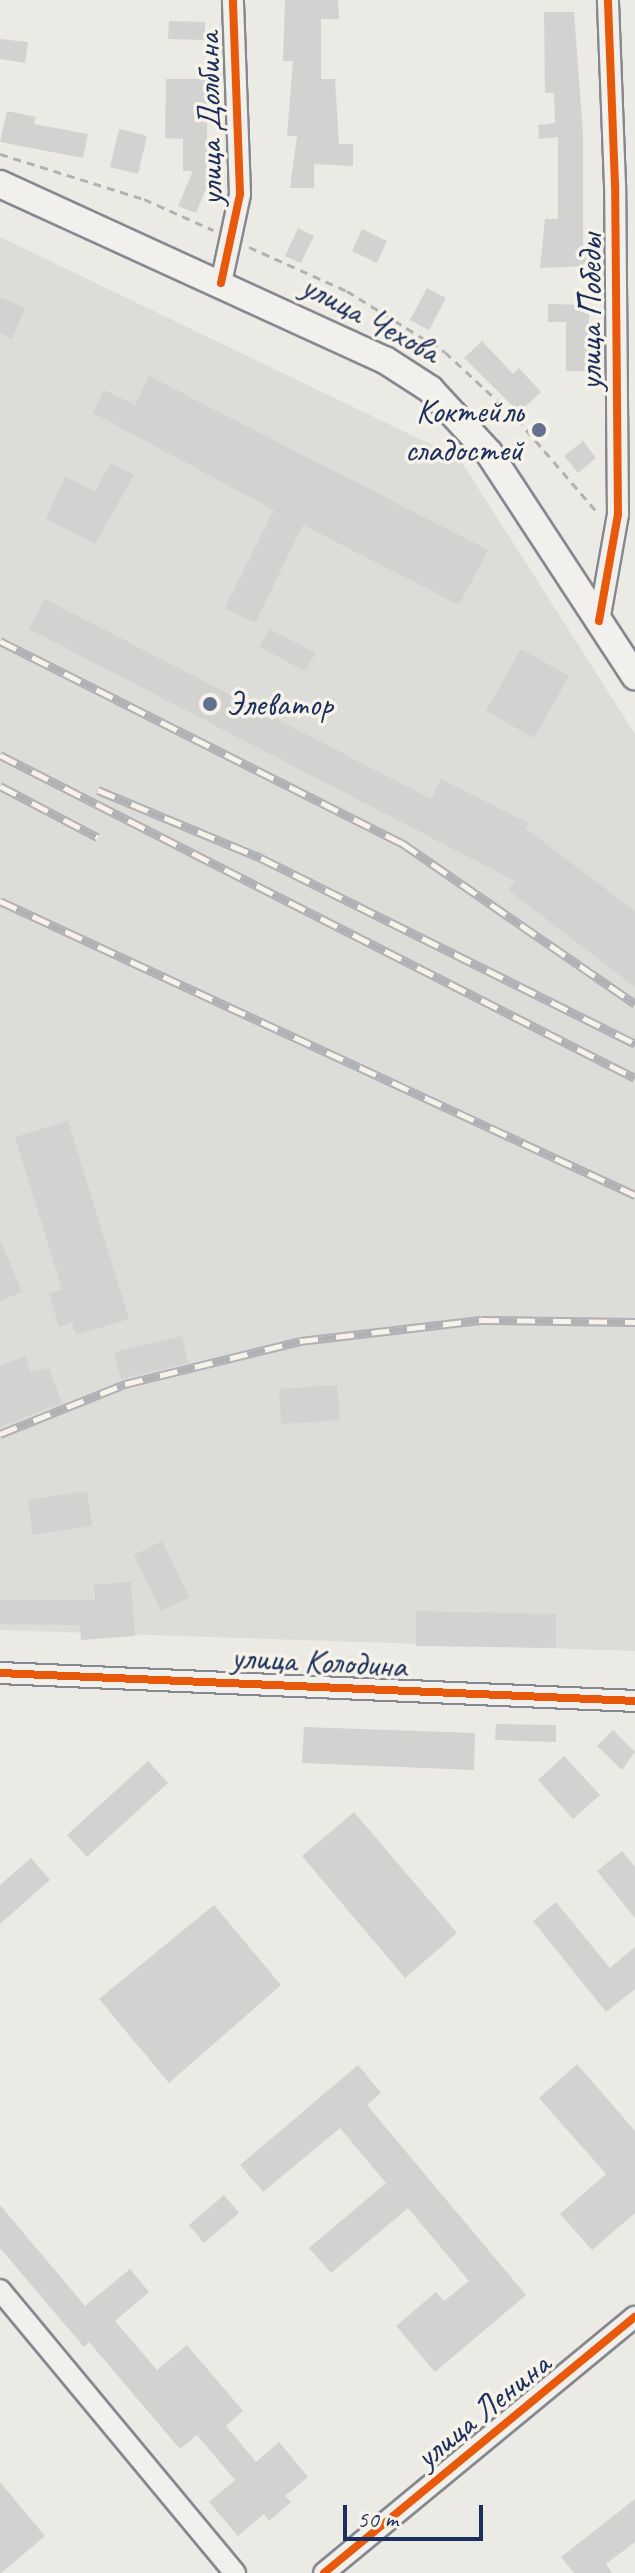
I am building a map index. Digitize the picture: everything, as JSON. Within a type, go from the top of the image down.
[{"type":"main road","name":"улица Чехова","points":[[0,184],[385,360],[458,413],[489,453],[635,676]]},
{"type":"street","name":"улица Долбина","points":[[221,283],[240,194],[233,0]]},
{"type":"street","name":"улица Победы","points":[[599,621],[617,526],[625,184],[608,0]]},
{"type":"street","points":[[0,1688],[8,1673]]},
{"type":"street","name":"улица Колодина","points":[[8,1673],[635,1701]]},
{"type":"street","points":[[0,2290],[235,2573]]},
{"type":"street","name":"улица Ленина","points":[[324,2573],[635,2317]]},
{"type":"shaded area","points":[[0,237],[459,458],[635,734],[635,1651],[0,1630]]},
{"type":"building","points":[[285,0],[338,0],[339,19],[321,19],[321,79],[335,79],[339,144],[353,144],[353,166],[314,164],[314,188],[290,188],[297,136],[287,136],[293,61],[283,61]]},
{"type":"building","points":[[544,12],[574,12],[583,134],[583,249],[588,248],[588,266],[540,268],[545,219],[558,219],[558,137],[539,139],[538,125],[555,123],[554,93],[545,93]]},
{"type":"building","points":[[169,21],[205,22],[205,40],[168,39]]},
{"type":"building","points":[[0,39],[28,42],[25,63],[0,59]]},
{"type":"building","points":[[166,79],[208,79],[206,189],[196,213],[178,206],[193,171],[183,171],[183,139],[165,138]]},
{"type":"building","points":[[7,111],[36,117],[34,124],[88,134],[83,158],[0,142]]},
{"type":"building","points":[[119,129],[147,136],[138,174],[110,167]]},
{"type":"building","points":[[298,228],[314,236],[301,263],[285,256]]},
{"type":"building","points":[[362,229],[387,241],[377,263],[352,251]]},
{"type":"building","points":[[427,288],[446,298],[429,330],[410,320]]},
{"type":"building","points":[[0,297],[25,308],[12,339],[0,333]]},
{"type":"building","points":[[548,304],[589,305],[589,328],[598,328],[598,371],[566,371],[566,322],[548,322]]},
{"type":"building","points":[[482,341],[513,374],[519,368],[541,392],[519,412],[464,358]]},
{"type":"building","points":[[149,376],[488,550],[459,605],[303,525],[255,623],[225,608],[274,510],[93,413],[104,390],[135,405]]},
{"type":"building","points":[[583,441],[596,458],[578,473],[564,456]]},
{"type":"building","points":[[111,463],[134,475],[95,544],[46,519],[65,477],[95,491]]},
{"type":"building","name":"Элеватор","points":[[45,599],[431,799],[441,779],[528,823],[525,828],[635,911],[635,987],[508,890],[515,881],[29,629]]},
{"type":"building","points":[[269,629],[316,653],[305,671],[259,647]]},
{"type":"building","points":[[521,649],[569,676],[534,738],[486,711]]},
{"type":"building","points":[[68,1121],[129,1319],[76,1335],[72,1323],[59,1327],[49,1293],[62,1289],[15,1137]]},
{"type":"building","points":[[0,1239],[22,1292],[0,1301]]},
{"type":"building","points":[[182,1336],[188,1363],[121,1379],[114,1352]]},
{"type":"building","points":[[26,1356],[30,1372],[49,1368],[62,1403],[0,1427],[0,1366]]},
{"type":"building","points":[[337,1385],[340,1420],[281,1424],[279,1389]]},
{"type":"building","points":[[87,1491],[92,1526],[33,1535],[28,1500]]},
{"type":"building","points":[[162,1541],[189,1597],[161,1611],[134,1555]]},
{"type":"building","points":[[131,1582],[135,1636],[81,1640],[80,1625],[0,1624],[0,1600],[95,1600],[94,1585]]},
{"type":"building","points":[[416,1611],[556,1614],[556,1648],[416,1646]]},
{"type":"building","points":[[496,1724],[556,1725],[556,1742],[495,1740]]},
{"type":"building","points":[[304,1727],[475,1733],[474,1770],[302,1763]]},
{"type":"building","points":[[613,1730],[635,1752],[622,1770],[597,1746]]},
{"type":"building","points":[[564,1756],[600,1795],[573,1819],[538,1780]]},
{"type":"building","points":[[148,1761],[168,1783],[87,1857],[67,1835]]},
{"type":"building","points":[[354,1812],[457,1933],[405,1978],[302,1856]]},
{"type":"building","points":[[622,1851],[635,1867],[635,1918],[597,1871]]},
{"type":"building","points":[[31,1858],[50,1880],[0,1924],[0,1885]]},
{"type":"building","points":[[556,1902],[610,1968],[635,1947],[635,1989],[606,2012],[533,1921]]},
{"type":"building","points":[[214,1905],[281,1985],[169,2083],[99,1999]]},
{"type":"building","points":[[577,2064],[635,2131],[635,2213],[592,2250],[560,2214],[606,2174],[539,2098]]},
{"type":"building","points":[[358,2065],[381,2093],[367,2105],[526,2295],[435,2372],[396,2326],[436,2292],[444,2301],[469,2281],[408,2208],[331,2273],[309,2248],[386,2183],[340,2128],[263,2192],[240,2165]]},
{"type":"building","points":[[224,2195],[239,2213],[204,2243],[189,2225]]},
{"type":"building","points":[[0,2205],[85,2306],[130,2269],[149,2292],[115,2321],[157,2370],[187,2345],[243,2411],[226,2426],[256,2462],[279,2442],[308,2477],[285,2496],[291,2502],[269,2521],[264,2514],[238,2536],[209,2502],[235,2480],[197,2435],[180,2449],[89,2342],[84,2347],[0,2248]]},
{"type":"building","points":[[0,2482],[45,2536],[1,2573],[0,2573]]},
{"type":"building","points":[[635,2499],[635,2542],[606,2564],[612,2573],[574,2573],[561,2557]]},
{"type":"railway","points":[[0,641],[402,843],[635,1004]]},
{"type":"railway","points":[[0,755],[635,1078]]},
{"type":"railway","points":[[0,786],[97,837]]},
{"type":"railway","points":[[98,790],[261,858],[635,1044]]},
{"type":"railway","points":[[0,901],[635,1195]]},
{"type":"railway","points":[[0,1434],[125,1384],[300,1341],[481,1320],[635,1322]]},
{"type":"cycle path","points":[[221,283],[240,194],[233,0]]},
{"type":"cycle path","points":[[599,621],[618,514],[615,185],[608,0]]},
{"type":"cycle path","points":[[0,1673],[635,1701]]},
{"type":"cycle path","points":[[324,2573],[635,2317]]},
{"type":"place","name":"Коктейль сладостей","points":[[539,430]]},
{"type":"place","name":"Элеватор","points":[[210,704]]}]
